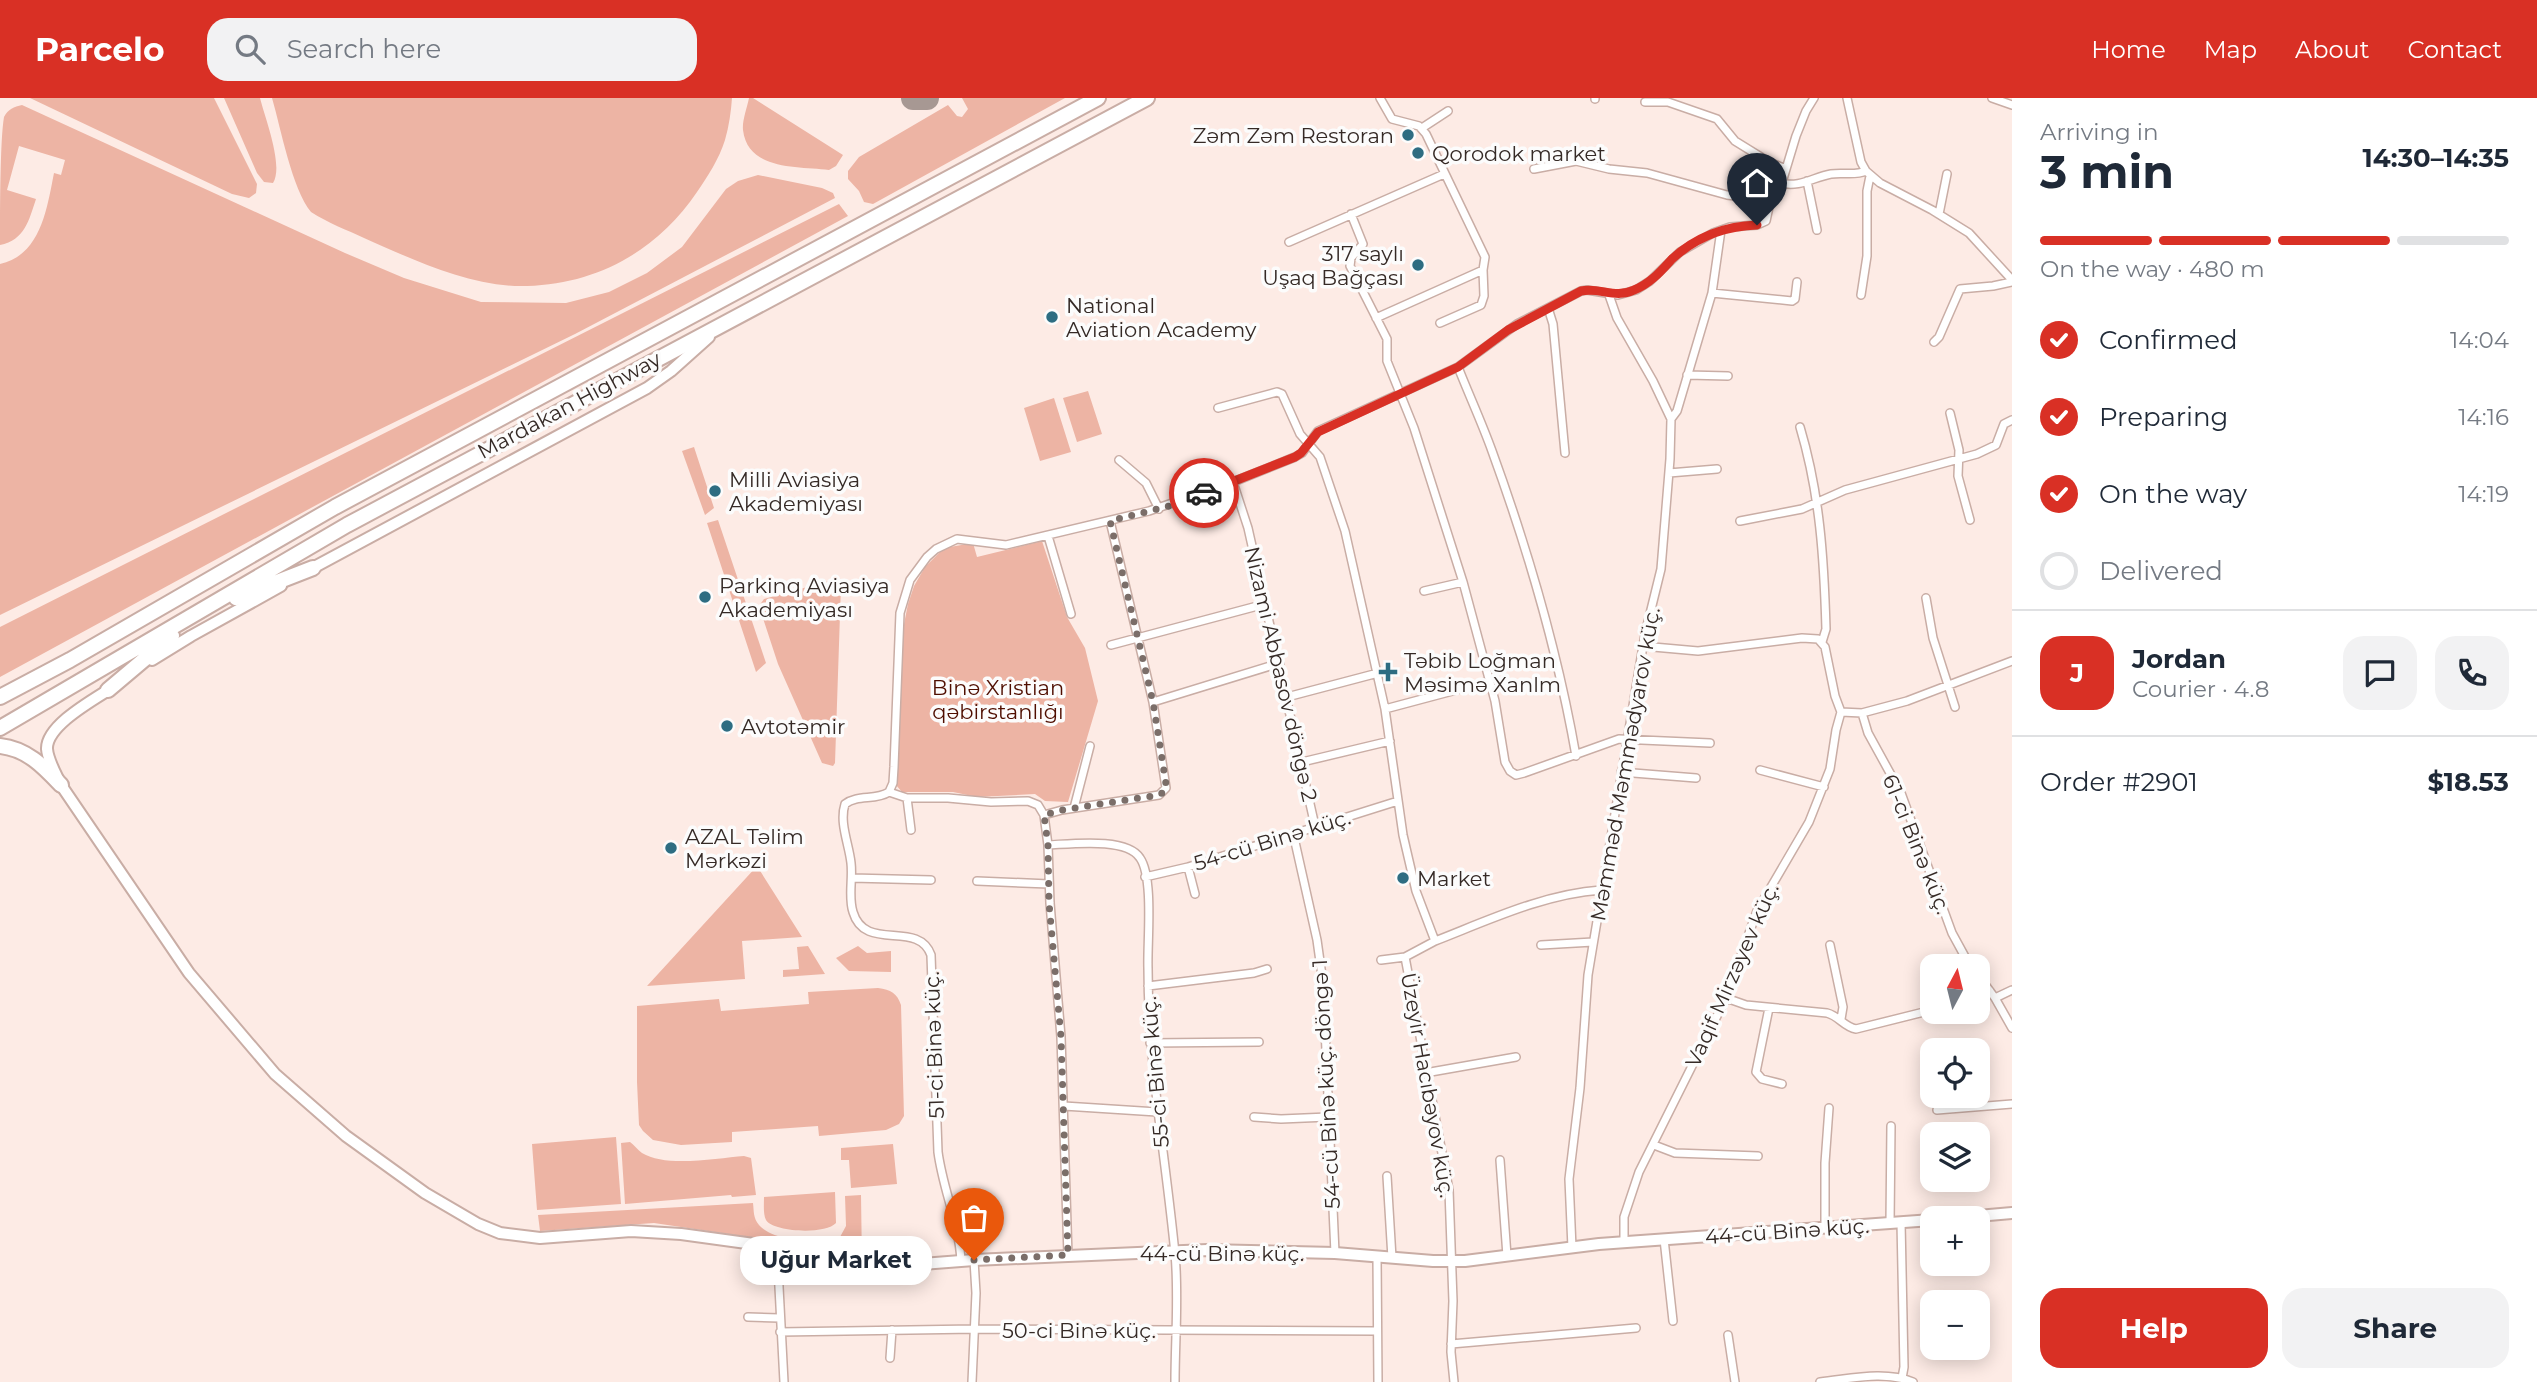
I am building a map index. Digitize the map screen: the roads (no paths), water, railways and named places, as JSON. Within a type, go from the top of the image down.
[{"type":"highway","name":"Mardakan Highway","points":[[0,697],[70,660],[335,507],[1098,98]]},
{"type":"highway","name":"Mardakan Highway","points":[[0,728],[347,525],[1147,98]]},
{"type":"highway","points":[[108,690],[199,612],[313,568]]},
{"type":"highway","points":[[0,746],[16,749],[30,756],[61,785]]},
{"type":"street","points":[[1380,98],[1392,119],[1422,128],[1485,257],[1484,296],[1481,304],[1440,323]]},
{"type":"street","points":[[1068,1255],[1064,1106],[1044,815],[1038,805],[1028,801],[991,803],[948,798],[907,798],[889,792],[893,783],[894,767],[900,613],[907,588],[917,569],[942,544],[957,539],[967,538],[1000,546],[1110,521],[1159,509],[1295,457],[1318,432],[1458,367],[1508,330],[1548,308],[1587,290],[1609,295],[1629,292],[1642,286],[1680,252],[1721,230],[1764,223],[1770,200],[1781,183],[1802,119],[1814,98]]},
{"type":"street","points":[[1847,98],[1861,162],[1868,173],[1886,187],[1969,233],[2012,281],[1960,289],[1939,337],[1934,342]]},
{"type":"street","points":[[1992,98],[2012,105]]},
{"type":"street","points":[[1645,102],[1668,102],[1717,118],[1735,141],[1786,169]]},
{"type":"street","points":[[1422,128],[1448,111]]},
{"type":"street","points":[[1534,169],[1576,161],[1609,169],[1647,173],[1727,195],[1770,200]]},
{"type":"street","points":[[1781,183],[1791,185],[1828,174],[1868,173]]},
{"type":"street","points":[[1861,295],[1867,256],[1868,173]]},
{"type":"street","points":[[1289,242],[1444,174]]},
{"type":"street","points":[[1939,214],[1947,174]]},
{"type":"street","points":[[1807,181],[1816,230]]},
{"type":"street","points":[[1351,214],[1363,244],[1351,258],[1350,266],[1387,339],[1387,361],[1418,438],[1463,582],[1490,681],[1505,762],[1510,771],[1517,775],[1524,774],[1611,741],[1626,739],[1710,743]]},
{"type":"street","points":[[1671,419],[1677,411],[1712,293],[1721,230]]},
{"type":"street","points":[[1376,318],[1483,270]]},
{"type":"street","points":[[1712,293],[1792,301],[1795,299],[1797,282]]},
{"type":"street","name":"Məmməd Məmmədyarov küç.","points":[[1572,1248],[1569,1179],[1580,1088],[1588,975],[1642,646],[1661,569],[1669,473],[1671,419],[1617,318],[1609,295]]},
{"type":"street","points":[[108,690],[191,636],[647,388],[671,371],[706,339],[762,303]]},
{"type":"street","points":[[1548,308],[1553,324],[1565,453]]},
{"type":"street","points":[[1458,367],[1492,451],[1535,583],[1561,680],[1576,756]]},
{"type":"street","points":[[1687,375],[1728,376]]},
{"type":"street","points":[[1218,408],[1277,392],[1282,394],[1300,434],[1320,457],[1345,531],[1378,673],[1398,802],[1416,891],[1435,941]]},
{"type":"street","points":[[1950,413],[1958,446],[1958,476],[1970,520]]},
{"type":"street","points":[[1740,521],[1787,513],[1817,504],[1858,486],[1989,450],[1996,445],[2004,424],[2012,420]]},
{"type":"street","name":"Vaqif Mirzəyev küç.","points":[[1624,1242],[1624,1217],[1639,1172],[1726,998],[1757,911],[1780,869],[1794,850],[1824,787],[1841,712],[1822,642],[1826,629],[1824,565],[1812,468],[1800,427]]},
{"type":"street","points":[[1119,460],[1146,482],[1159,509]]},
{"type":"street","points":[[1669,473],[1717,469]]},
{"type":"street","name":"Nizami Abbasov döngə 2","points":[[1233,482],[1246,519],[1315,826]]},
{"type":"street","points":[[1044,815],[1163,794],[1166,784],[1153,702],[1110,521]]},
{"type":"street","points":[[1048,536],[1071,614]]},
{"type":"street","points":[[1424,591],[1463,582]]},
{"type":"street","points":[[1926,598],[1933,638],[1955,707]]},
{"type":"street","points":[[1111,645],[1265,604]]},
{"type":"street","points":[[1642,646],[1698,650],[1802,638],[1822,642]]},
{"type":"street","points":[[1841,712],[1862,713],[1907,701],[2012,661]]},
{"type":"street","points":[[1153,702],[1280,663]]},
{"type":"street","points":[[1287,697],[1378,673]]},
{"type":"street","points":[[1385,709],[1490,681]]},
{"type":"street","name":"44-cü Binə küç.","points":[[108,690],[62,723],[48,741],[47,750],[51,764],[61,785],[189,973],[275,1074],[346,1136],[425,1193],[478,1224],[514,1236],[540,1238],[631,1231],[662,1232],[732,1239],[817,1262],[870,1268],[974,1260],[1174,1251],[1335,1253],[1451,1261],[1624,1242],[1920,1221]]},
{"type":"street","name":"61-ci Binə küç.","points":[[1862,713],[1868,733],[1901,793],[1952,933],[1963,954]]},
{"type":"street","points":[[1302,762],[1390,741]]},
{"type":"street","points":[[1074,808],[1090,746]]},
{"type":"street","points":[[1760,770],[1824,787]]},
{"type":"street","points":[[1621,772],[1696,778]]},
{"type":"street","name":"51-ci Binə küç.","points":[[889,792],[877,797],[853,799],[845,804],[843,819],[852,878],[852,907],[863,930],[878,935],[919,939],[928,947],[931,955],[938,1152],[943,1180],[957,1223],[961,1261]]},
{"type":"street","points":[[907,798],[911,830]]},
{"type":"street","name":"54-cü Binə küç.","points":[[1145,877],[1188,867],[1293,832],[1398,802]]},
{"type":"street","name":"54-cü Binə küç. döngə 1","points":[[1293,832],[1317,940],[1323,983],[1335,1253]]},
{"type":"street","name":"55-ci Binə küç.","points":[[1048,845],[1099,844],[1123,847],[1139,855],[1145,877],[1149,910],[1150,1043],[1174,1251],[1175,1382]]},
{"type":"street","points":[[1188,867],[1195,894]]},
{"type":"street","points":[[852,878],[931,880]]},
{"type":"street","points":[[978,881],[1049,884]]},
{"type":"street","name":"Üzeyir Hacıbəyov küç.","points":[[1454,1382],[1449,1190],[1405,957],[1435,941],[1543,901],[1584,891],[1601,890]]},
{"type":"street","points":[[1541,945],[1593,943]]},
{"type":"street","points":[[1830,946],[1843,1007],[1841,1019]]},
{"type":"street","points":[[1381,960],[1405,957]]},
{"type":"street","points":[[1148,986],[1254,973],[1267,969]]},
{"type":"street","points":[[1990,995],[2012,990]]},
{"type":"street","points":[[1990,991],[2012,1028]]},
{"type":"street","points":[[1726,998],[1746,1005],[1827,1013],[1841,1019],[1848,1027],[1856,1029],[1920,1013]]},
{"type":"street","points":[[1769,1008],[1756,1072],[1762,1079],[1782,1084]]},
{"type":"street","points":[[1150,1043],[1259,1042]]},
{"type":"street","points":[[1425,1073],[1516,1057]]},
{"type":"street","points":[[1937,1110],[2012,1104]]},
{"type":"street","points":[[1064,1106],[1157,1112]]},
{"type":"street","points":[[1825,1228],[1825,1163],[1829,1108]]},
{"type":"street","points":[[1254,1116],[1281,1119],[1328,1117]]},
{"type":"street","points":[[1891,1126],[1904,1367],[1902,1378]]},
{"type":"street","points":[[1654,1145],[1675,1153],[1758,1156]]},
{"type":"street","points":[[1500,1160],[1507,1256]]},
{"type":"street","points":[[1388,1175],[1392,1258]]},
{"type":"street","points":[[1990,1215],[2012,1213]]},
{"type":"street","points":[[1664,1240],[1673,1321]]},
{"type":"street","points":[[781,1251],[778,1268],[779,1318],[784,1382]]},
{"type":"street","points":[[1377,1256],[1378,1382]]},
{"type":"street","points":[[972,1382],[975,1329],[974,1260]]},
{"type":"street","points":[[748,1317],[779,1318]]},
{"type":"street","points":[[1451,1344],[1636,1328]]},
{"type":"street","name":"50-ci Binə küç.","points":[[780,1332],[975,1329],[1377,1331]]},
{"type":"street","points":[[890,1358],[892,1330]]},
{"type":"street","points":[[1728,1335],[1735,1382]]},
{"type":"street","points":[[1820,1382],[1865,1377],[1902,1378],[1913,1382]]},
{"type":"place","name":"Zəm Zəm Restoran","points":[[1408,135]]},
{"type":"place","name":"Qorodok market","points":[[1418,153]]},
{"type":"place","name":"317 saylı Uşaq Bağçası","points":[[1418,265]]},
{"type":"place","name":"National Aviation Academy","points":[[1052,317]]},
{"type":"place","name":"Milli Aviasiya Akademiyası","points":[[715,491]]},
{"type":"place","name":"Parkinq Aviasiya Akademiyası","points":[[705,597]]},
{"type":"place","name":"Təbib Loğman Məsimə Xanlm","points":[[1388,672]]},
{"type":"place","name":"Avtotəmir","points":[[727,726]]},
{"type":"place","name":"AZAL Təlim Mərkəzi","points":[[671,848]]},
{"type":"place","name":"Market","points":[[1403,878]]},
{"type":"place","name":"Uğur Market","points":[[974,1260]]},
{"type":"park label","name":"Binə Xristian qəbirstanlığı","points":[[998,699]]}]
